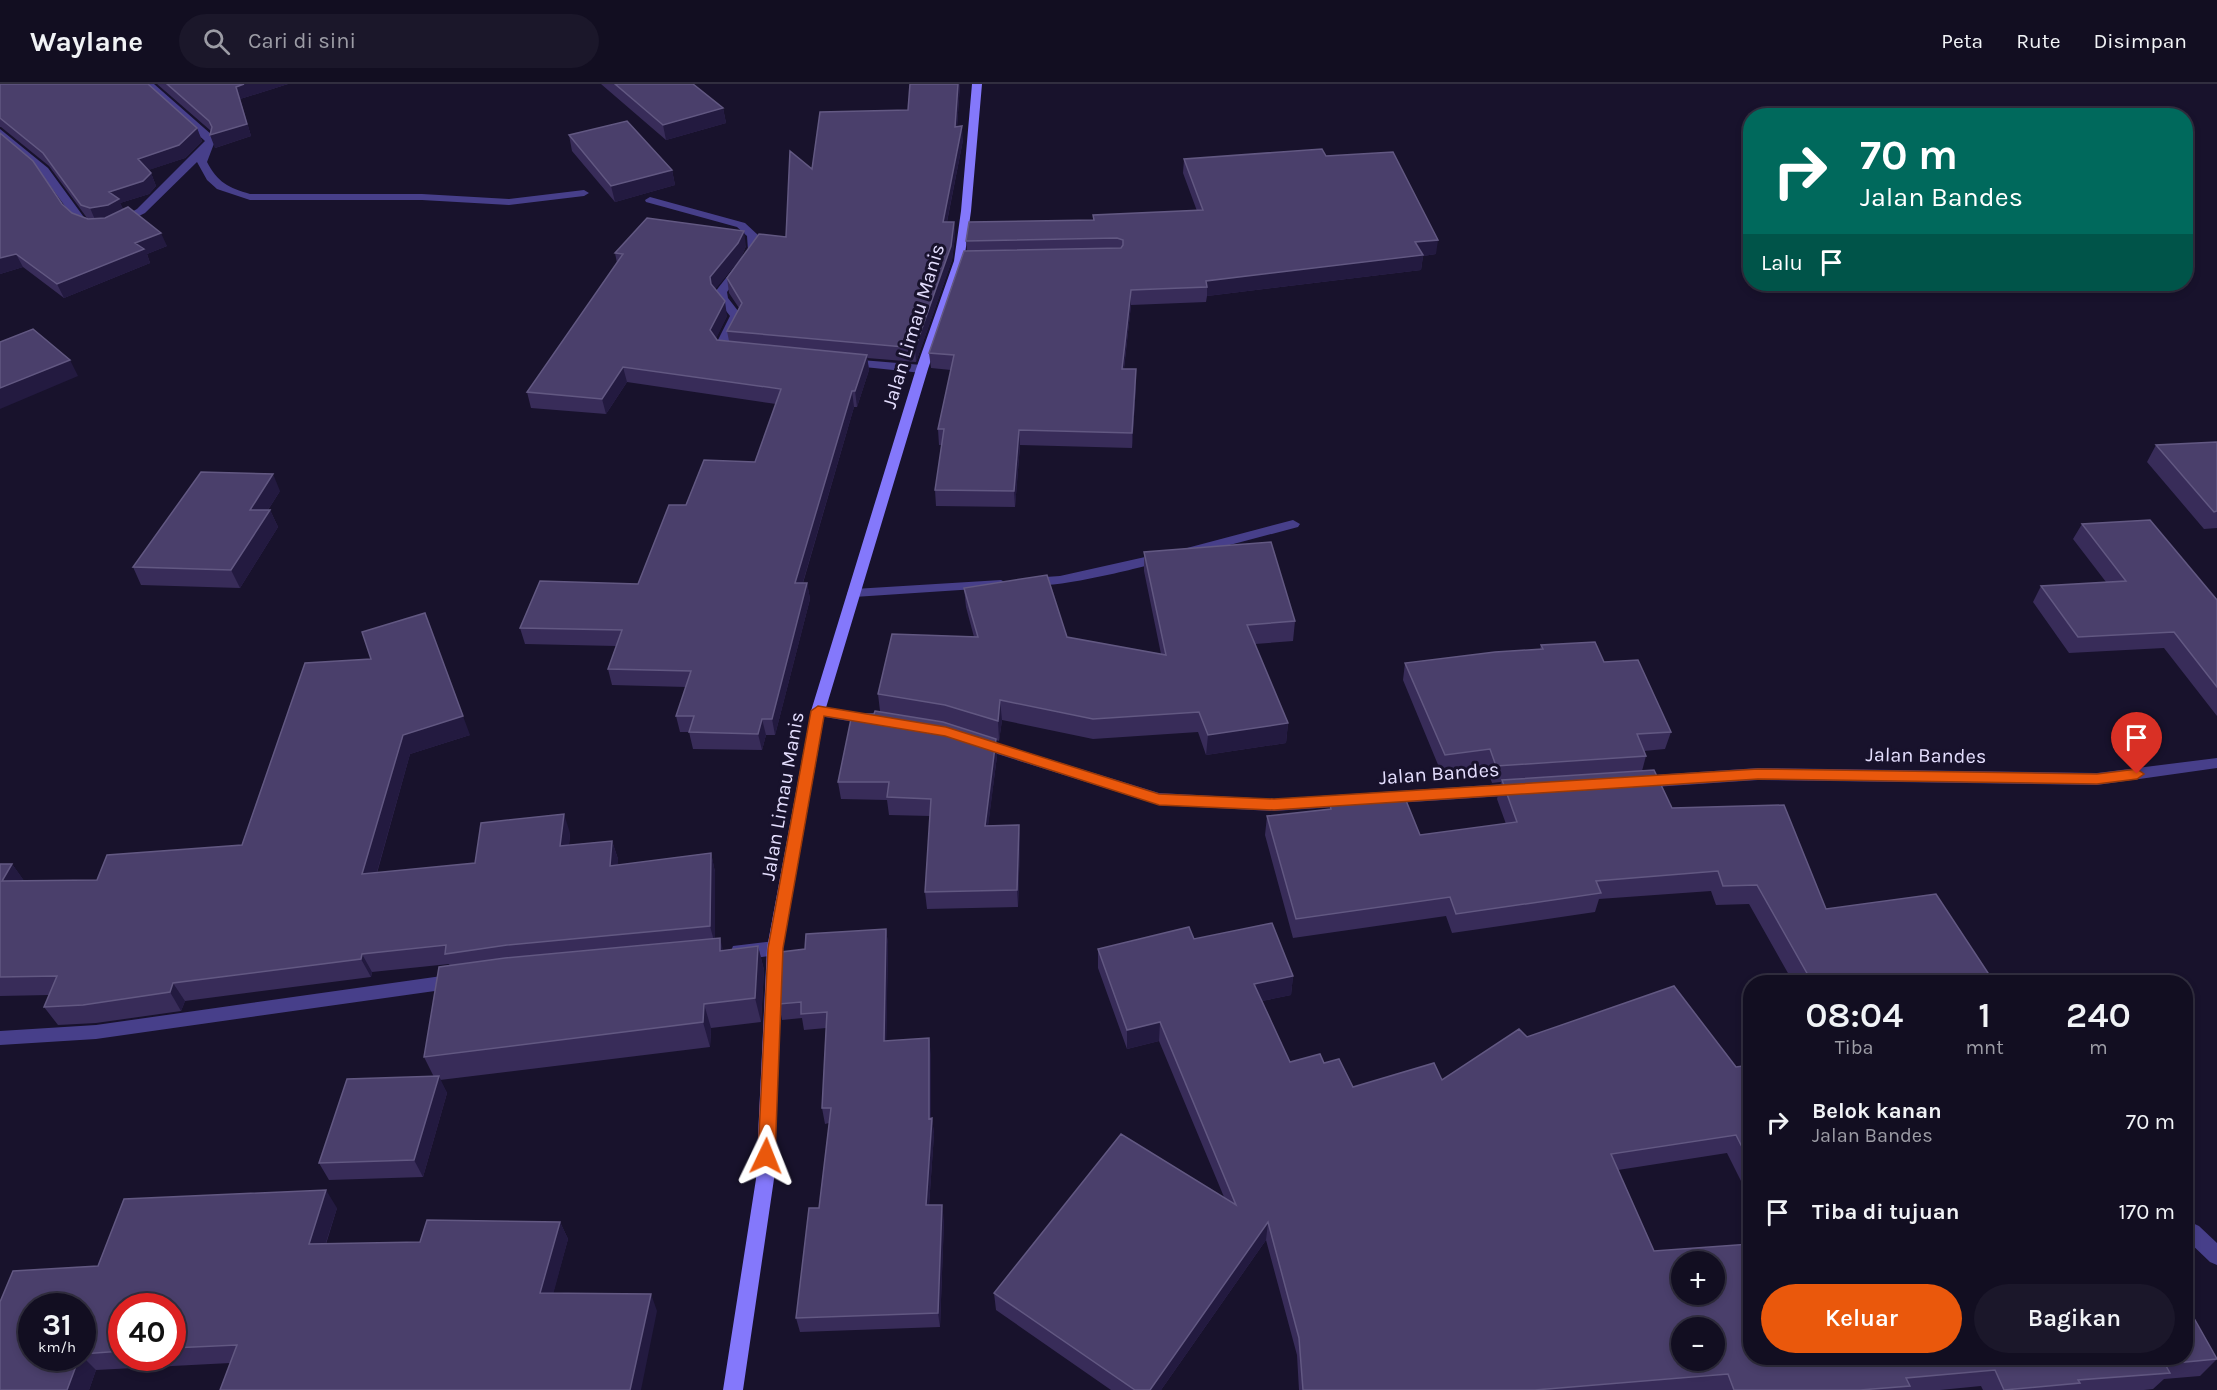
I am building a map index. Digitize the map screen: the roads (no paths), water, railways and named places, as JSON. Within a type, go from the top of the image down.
[{"type":"street","points":[[148,84],[209,137],[209,145],[202,162],[208,177],[225,190],[250,198],[422,197],[509,202],[584,193]]},
{"type":"street","name":"Jalan Limau Manis","points":[[733,1390],[765,1179],[775,948],[818,711],[922,369],[964,261],[977,84]]},
{"type":"street","points":[[0,132],[44,170],[82,222],[95,227],[118,223],[141,212],[209,145]]},
{"type":"street","points":[[650,200],[741,225],[752,232],[755,243],[753,250],[721,292],[722,298],[736,316],[721,346],[726,352],[744,355]]},
{"type":"street","points":[[839,363],[922,369]]},
{"type":"street","points":[[854,593],[1060,580],[1236,541],[1293,525]]},
{"type":"street","points":[[818,711],[888,722]]},
{"type":"street","name":"Jalan Bandes","points":[[957,735],[1159,799],[1274,805],[1533,788]]},
{"type":"street","name":"Jalan Bandes","points":[[1628,782],[1758,774],[2097,779],[2217,763]]},
{"type":"street","points":[[716,954],[775,948]]},
{"type":"street","points":[[0,1038],[96,1032],[468,980]]},
{"type":"street","points":[[2193,1233],[2217,1256]]}]
